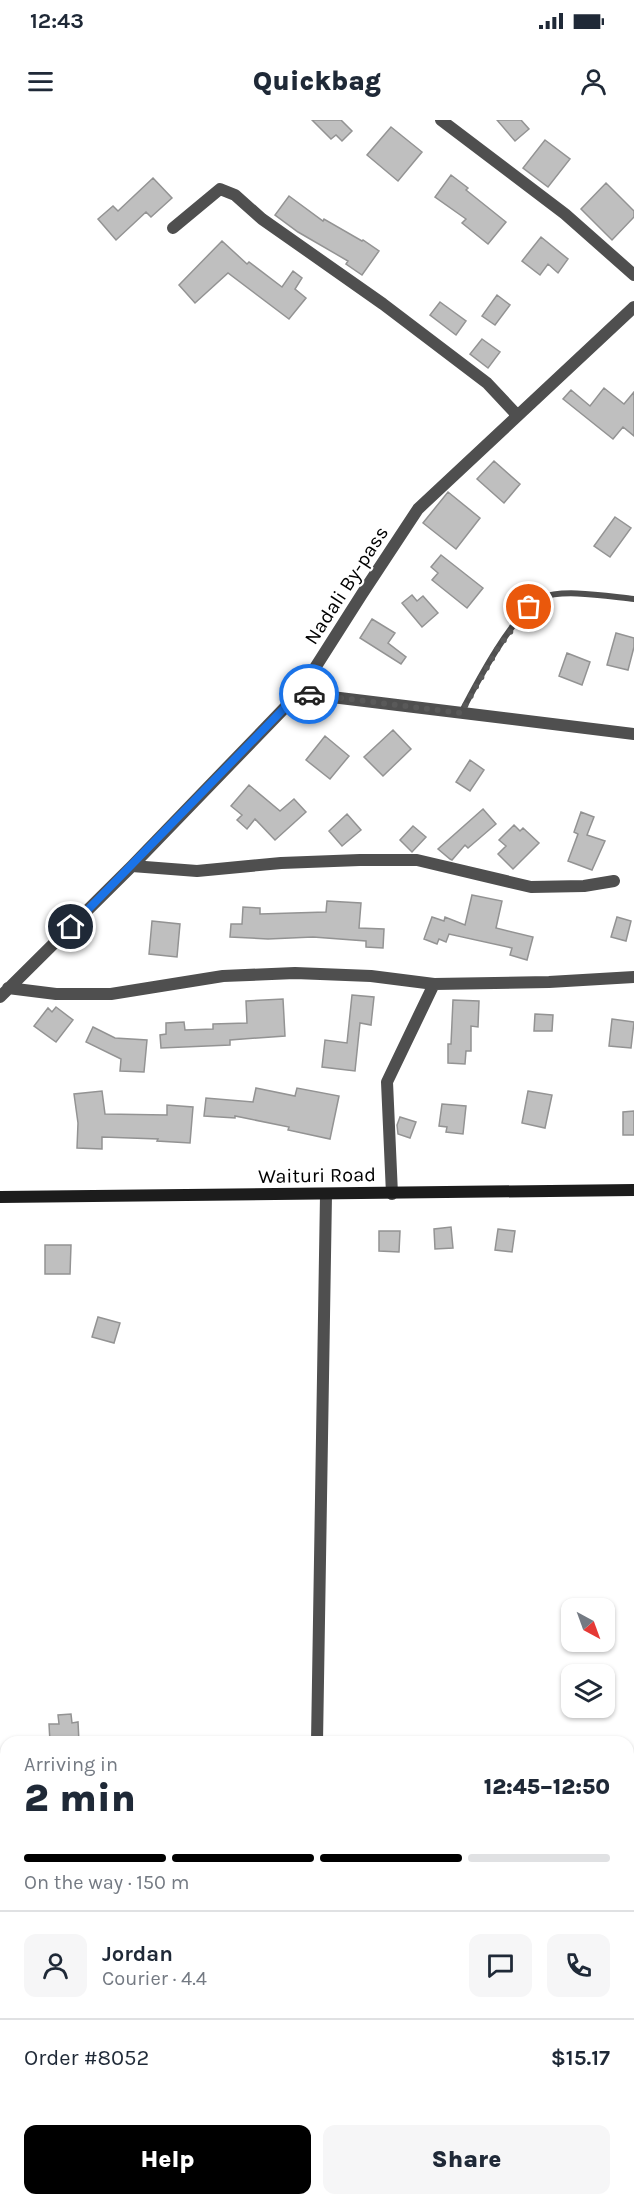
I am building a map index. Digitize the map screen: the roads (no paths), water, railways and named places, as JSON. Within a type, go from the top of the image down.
[{"type":"main road","name":"Waituri Road","points":[[0,1197],[634,1190]]},
{"type":"street","points":[[441,120],[565,214],[634,275]]},
{"type":"street","points":[[173,228],[220,189],[235,195],[262,219],[383,304],[487,383],[518,415]]},
{"type":"street","name":"Nadali By-pass","points":[[4,993],[132,866],[299,693],[418,509],[634,307]]},
{"type":"street","points":[[299,693],[634,734]]},
{"type":"street","points":[[132,866],[197,871],[293,863],[417,860],[531,887],[584,886],[614,880]]},
{"type":"street","points":[[4,993],[111,994],[223,976],[295,972],[371,976],[434,984],[549,982],[634,977]]},
{"type":"street","points":[[392,1194],[387,1082],[434,984]]},
{"type":"street","points":[[317,1736],[326,1195]]},
{"type":"lane","points":[[461,713],[498,648],[529,607],[543,597],[555,594],[577,594],[634,599]]}]
